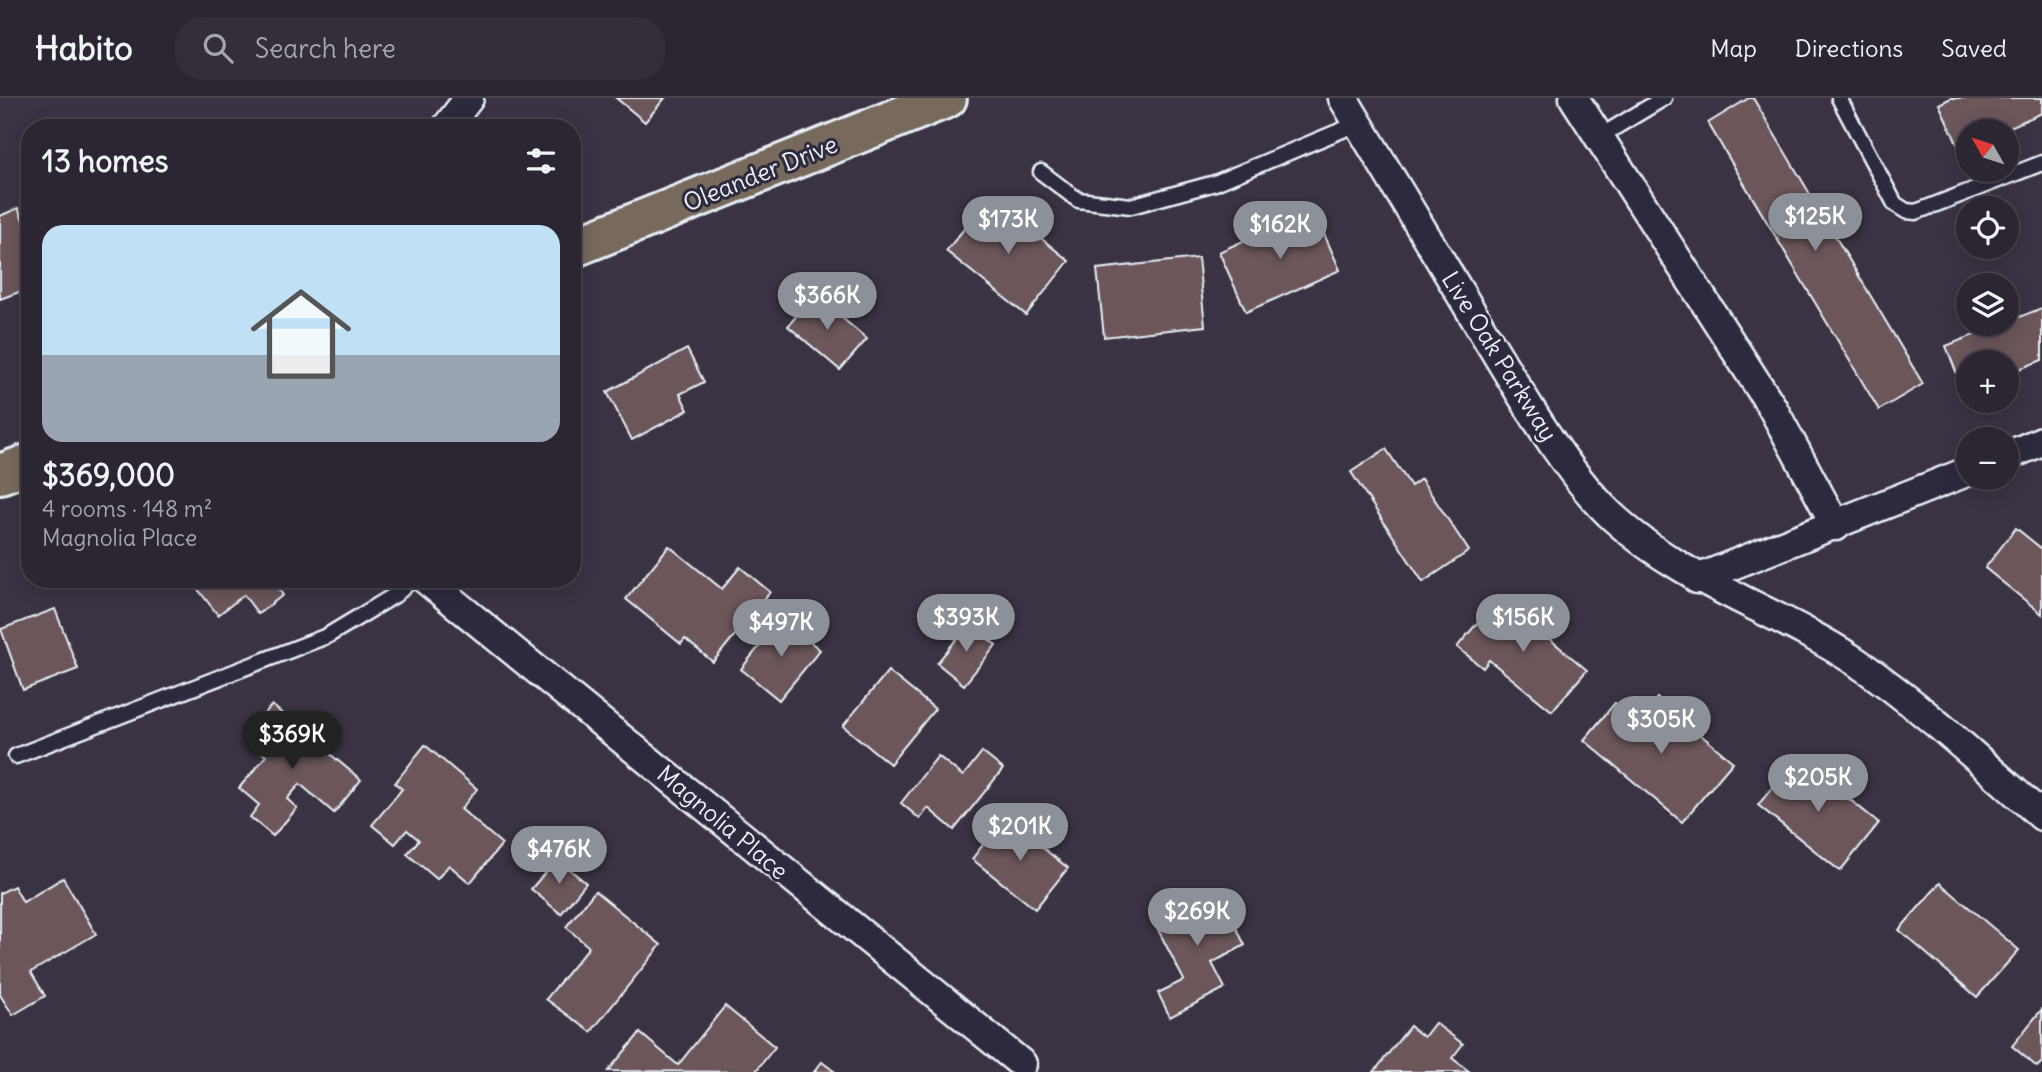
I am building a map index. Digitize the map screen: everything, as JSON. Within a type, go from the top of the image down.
[{"type":"main road","name":"Oleander Drive","points":[[581,244],[947,98]]},
{"type":"main road","points":[[0,474],[21,466]]},
{"type":"street","points":[[453,119],[469,98]]},
{"type":"street","name":"Live Oak Parkway","points":[[1343,98],[1530,410],[1592,496],[1613,518],[1655,552],[1698,579],[1790,623],[1855,661],[1937,726],[2042,816]]},
{"type":"street","points":[[1574,98],[1772,407],[1836,526]]},
{"type":"street","points":[[2019,451],[2042,441]]},
{"type":"street","points":[[1698,579],[1956,476]]},
{"type":"street","name":"Magnolia Place","points":[[436,588],[1022,1064]]},
{"type":"lane","points":[[1599,136],[1664,98]]},
{"type":"lane","points":[[1839,98],[1895,204],[1906,211],[1916,212],[2042,163]]},
{"type":"lane","points":[[1041,172],[1078,200],[1131,206],[1215,183],[1359,123]]},
{"type":"lane","points":[[16,756],[327,636],[403,588]]},
{"type":"building","points":[[616,98],[665,98],[645,122]]},
{"type":"building","points":[[1753,98],[1923,384],[1879,410],[1708,123]]},
{"type":"building","points":[[1951,98],[2042,98],[2042,113],[2020,123],[2020,119],[1956,119],[1956,141],[1939,104]]},
{"type":"building","points":[[990,197],[1069,261],[1026,315],[946,251]]},
{"type":"building","points":[[18,208],[21,215],[21,291],[0,299],[0,216]]},
{"type":"building","points":[[1313,209],[1340,270],[1246,312],[1219,252]]},
{"type":"building","points":[[1198,258],[1205,326],[1104,337],[1097,269]]},
{"type":"building","points":[[814,294],[867,339],[840,370],[788,326]]},
{"type":"building","points":[[2042,308],[2042,360],[2019,369],[2019,350],[1956,350],[1956,372],[1946,346],[1971,336],[2019,336],[2019,317]]},
{"type":"building","points":[[687,349],[704,382],[680,394],[688,410],[632,440],[607,392]]},
{"type":"building","points":[[1386,449],[1411,486],[1421,479],[1469,551],[1423,582],[1351,472]]},
{"type":"building","points":[[2016,528],[2042,549],[2042,614],[1985,568]]},
{"type":"building","points":[[669,546],[722,589],[740,567],[770,592],[713,662],[685,639],[681,644],[626,599]]},
{"type":"building","points":[[197,588],[278,588],[283,595],[258,614],[244,595],[218,615]]},
{"type":"building","points":[[1499,597],[1587,670],[1552,711],[1489,660],[1483,668],[1457,647]]},
{"type":"building","points":[[55,609],[78,669],[23,690],[1,629]]},
{"type":"building","points":[[782,618],[820,650],[779,700],[741,669]]},
{"type":"building","points":[[969,624],[996,645],[964,685],[937,663]]},
{"type":"building","points":[[888,671],[935,709],[890,764],[843,726]]},
{"type":"building","points":[[1657,698],[1733,762],[1682,822],[1584,740],[1615,703],[1637,722]]},
{"type":"building","points":[[272,705],[361,780],[334,813],[300,784],[287,799],[297,808],[273,836],[250,817],[259,805],[239,788],[266,756],[244,737]]},
{"type":"building","points":[[425,745],[477,789],[461,809],[502,844],[470,883],[449,865],[437,879],[407,854],[419,840],[407,830],[395,844],[372,825],[402,789],[395,783]]},
{"type":"building","points":[[982,752],[1003,769],[954,830],[928,808],[920,819],[901,803],[938,756],[963,776]]},
{"type":"building","points":[[1797,757],[1879,823],[1840,871],[1758,805]]},
{"type":"building","points":[[1004,817],[1068,868],[1035,909],[972,859]]},
{"type":"building","points":[[557,859],[586,883],[561,914],[531,889]]},
{"type":"building","points":[[63,878],[96,934],[31,972],[45,996],[13,1015],[0,995],[0,893],[14,886],[23,902]]},
{"type":"building","points":[[1940,883],[2019,950],[1977,997],[1899,930]]},
{"type":"building","points":[[1216,888],[1245,945],[1212,963],[1225,988],[1170,1017],[1158,993],[1184,980],[1153,920]]},
{"type":"building","points":[[595,891],[661,945],[591,1032],[546,999],[589,947],[566,927]]},
{"type":"building","points":[[725,1006],[775,1047],[755,1072],[608,1071],[640,1033],[678,1065]]},
{"type":"building","points":[[2042,1009],[2042,1062],[2037,1067],[2012,1046]]},
{"type":"building","points":[[1435,1023],[1463,1044],[1452,1058],[1470,1072],[1374,1072],[1410,1026],[1424,1037]]},
{"type":"building","points":[[822,1062],[835,1072],[814,1072]]}]
